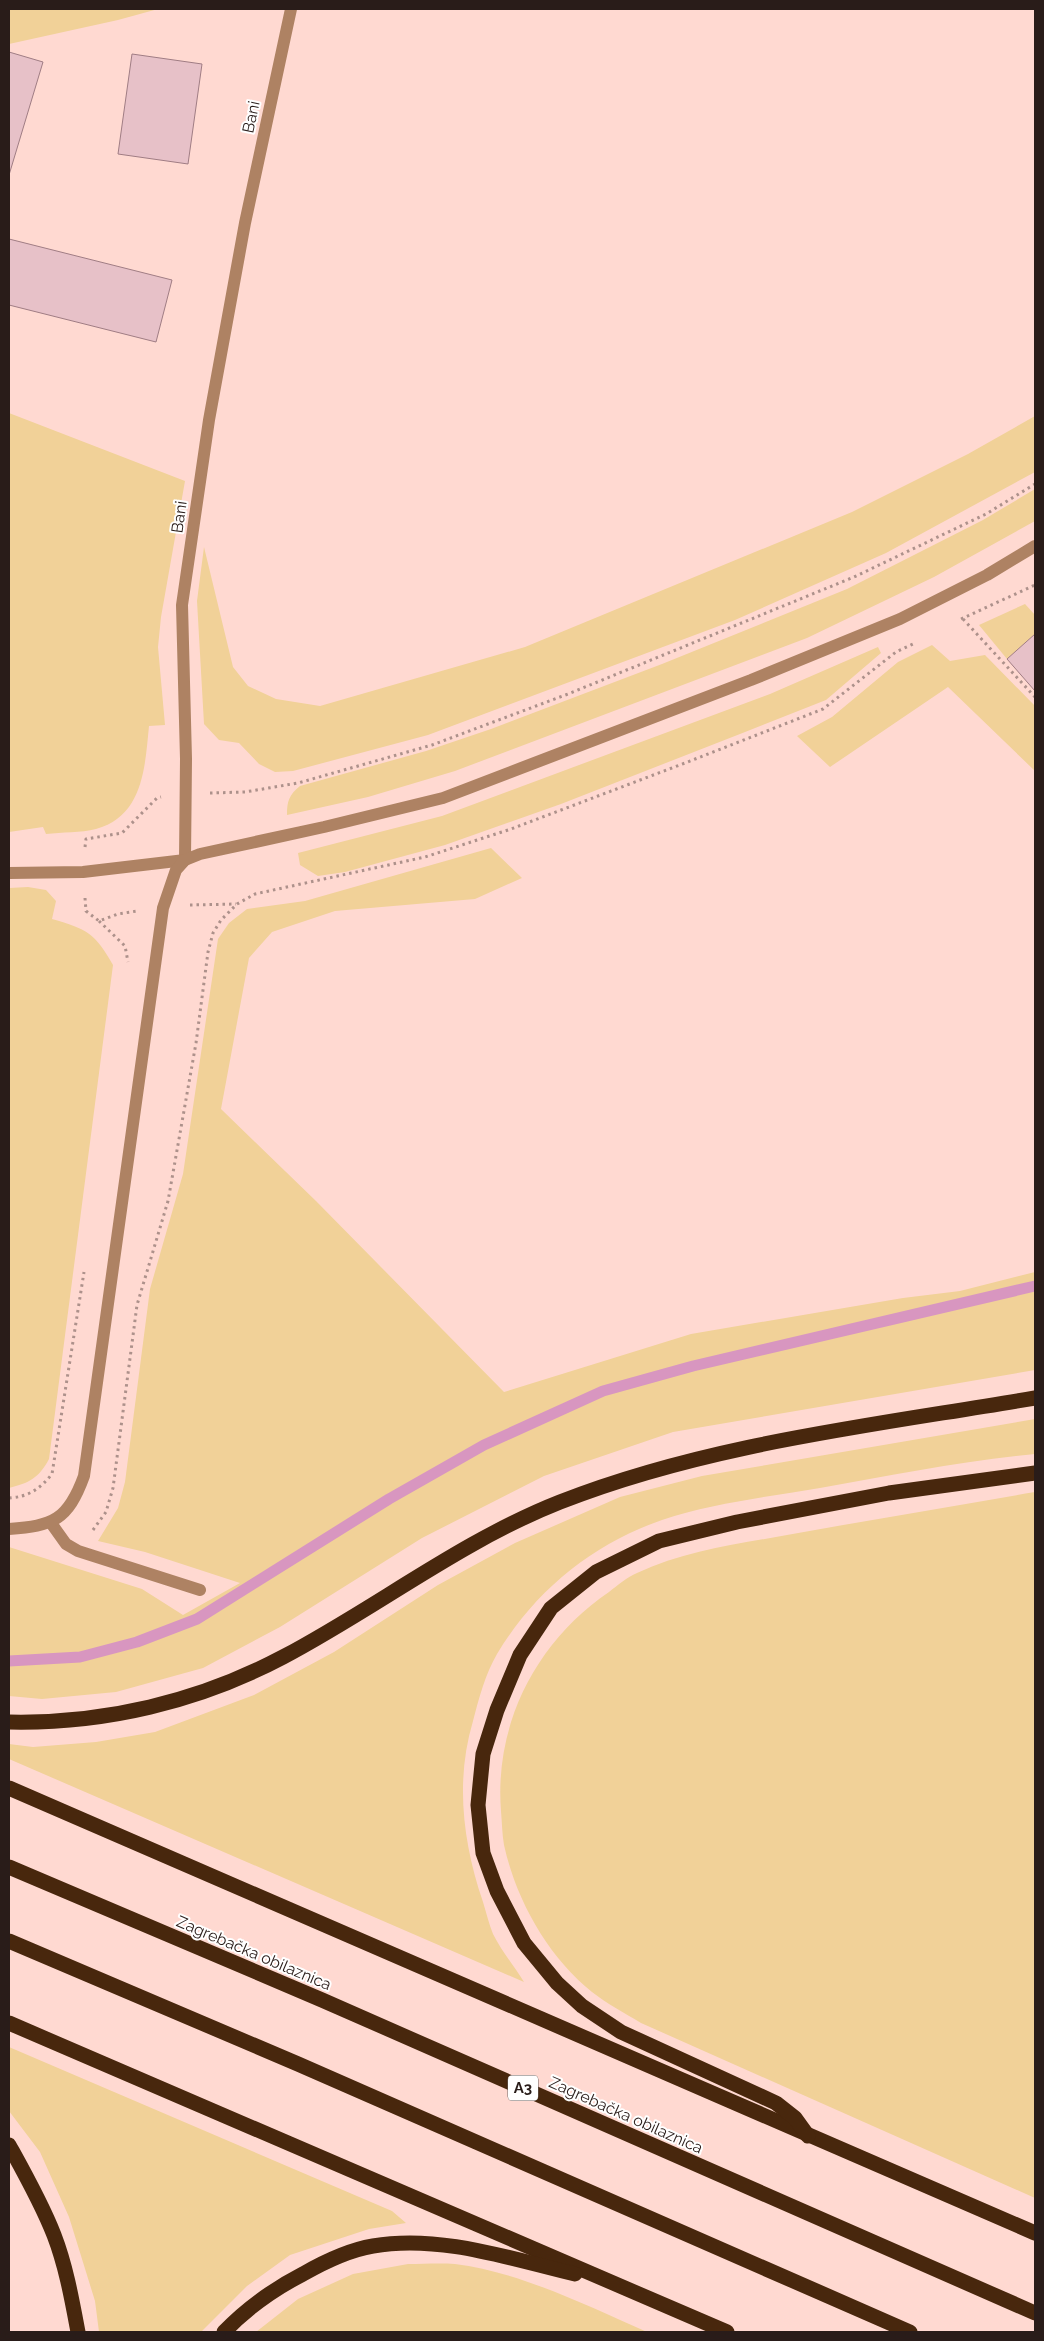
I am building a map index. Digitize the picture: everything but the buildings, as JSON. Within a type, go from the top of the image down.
[{"type":"highway","points":[[9,1722],[47,1723],[110,1717],[192,1697],[281,1658],[481,1538],[560,1502],[678,1463],[818,1435],[1035,1398]]},
{"type":"highway","points":[[808,2136],[795,2118],[776,2103],[621,2032],[582,2006],[557,1983],[524,1943],[497,1891],[483,1853],[478,1805],[483,1754],[497,1710],[520,1655],[551,1608],[596,1572],[659,1541],[736,1522],[889,1493],[1035,1473]]},
{"type":"highway","points":[[9,1788],[1035,2233]]},
{"type":"highway","name":"Zagrebačka obilaznica","points":[[9,1867],[322,2000],[1035,2313]]},
{"type":"highway","points":[[9,1941],[298,2064],[910,2332]]},
{"type":"highway","points":[[9,2023],[727,2332]]},
{"type":"highway","points":[[9,2145],[54,2235],[68,2282],[78,2332]]},
{"type":"highway","points":[[224,2332],[239,2316],[282,2284],[323,2263],[373,2246],[413,2243],[457,2248],[613,2282]]},
{"type":"street","name":"Bani","points":[[185,860],[186,759],[182,605],[209,420],[245,223],[291,9]]},
{"type":"street","points":[[9,873],[83,872],[185,860],[220,849],[324,827],[443,798],[751,680],[900,619],[987,575],[1035,546]]},
{"type":"street","points":[[9,1529],[50,1523],[61,1516],[70,1504],[84,1476],[163,908],[169,885],[176,870],[185,860]]},
{"type":"street","points":[[50,1523],[66,1544],[78,1551],[200,1590]]},
{"type":"path","points":[[245,792],[298,784],[432,745],[568,694],[854,577],[986,514],[1035,484]]},
{"type":"path","points":[[954,623],[1035,585]]},
{"type":"path","points":[[963,619],[1035,697]]},
{"type":"path","points":[[78,1551],[106,1512],[114,1488],[137,1304],[168,1201],[196,1043],[208,952],[213,934],[221,920],[237,904],[255,894],[425,857],[511,828],[823,710],[896,652],[920,640]]},
{"type":"path","points":[[84,850],[86,838],[122,833],[157,798]]},
{"type":"path","points":[[84,897],[86,911],[125,946],[130,969]]},
{"type":"path","points":[[208,904],[237,904]]},
{"type":"path","points":[[99,921],[118,914]]},
{"type":"path","points":[[9,1498],[22,1498],[42,1487],[52,1474],[85,1268]]},
{"type":"shaded area","points":[[9,9],[158,9],[118,20],[9,44]]},
{"type":"shaded area","points":[[9,413],[185,481],[161,617],[158,647],[165,725],[149,726],[143,772],[133,801],[124,813],[112,822],[96,829],[46,834],[43,827],[9,832]]},
{"type":"shaded area","points":[[1035,416],[1035,472],[886,553],[735,620],[428,735],[293,771],[275,772],[259,764],[239,743],[219,740],[204,724],[197,601],[204,547],[233,667],[248,686],[276,699],[320,706],[525,647],[852,512],[968,454]]},
{"type":"shaded area","points":[[1035,489],[1035,521],[934,577],[807,638],[455,771],[368,797],[287,815],[289,799],[300,786],[426,751],[491,729],[662,664],[847,589],[983,520]]},
{"type":"shaded area","points":[[1025,604],[1035,615],[1035,634],[1007,659],[979,625]]},
{"type":"shaded area","points":[[932,645],[950,661],[985,655],[1035,706],[1035,771],[948,687],[830,767],[797,736],[832,717],[898,662]]},
{"type":"shaded area","points":[[878,647],[881,653],[826,700],[561,804],[445,845],[345,872],[318,876],[300,865],[298,853],[442,816],[770,694]]},
{"type":"shaded area","points":[[491,848],[522,878],[475,899],[335,911],[272,932],[249,958],[221,1109],[316,1201],[504,1392],[691,1334],[903,1298],[960,1291],[1035,1272],[1035,1370],[673,1432],[544,1476],[422,1538],[280,1627],[203,1668],[116,1692],[42,1699],[9,1696],[9,1547],[142,1589],[183,1615],[240,1583],[145,1552],[98,1541],[118,1508],[125,1482],[150,1289],[183,1174],[218,939],[229,923],[247,909],[305,901]]},
{"type":"shaded area","points":[[28,887],[46,890],[56,901],[52,919],[74,926],[89,934],[101,946],[113,965],[49,1459],[33,1479],[9,1488],[9,888]]},
{"type":"shaded area","points":[[1035,1419],[1035,1454],[954,1464],[740,1501],[681,1514],[636,1530],[612,1542],[589,1556],[547,1590],[512,1631],[493,1662],[478,1704],[467,1744],[464,1766],[463,1789],[466,1835],[476,1880],[493,1934],[524,1982],[9,1759],[9,1744],[33,1747],[96,1742],[155,1732],[254,1695],[334,1652],[438,1585],[515,1543],[620,1497],[702,1476]]},
{"type":"shaded area","points":[[1035,1492],[1035,2198],[641,2023],[592,1992],[561,1962],[548,1945],[536,1926],[517,1886],[509,1866],[503,1841],[501,1778],[505,1747],[513,1716],[525,1687],[541,1660],[583,1612],[633,1575],[673,1559],[730,1545]]},
{"type":"shaded area","points":[[9,2047],[392,2211],[406,2223],[369,2229],[290,2255],[247,2286],[201,2332],[99,2332],[95,2301],[69,2217],[40,2152],[9,2111]]},
{"type":"shaded area","points":[[408,2264],[455,2264],[504,2274],[553,2291],[647,2332],[256,2332],[298,2299],[353,2274]]},
{"type":"waterway","points":[[9,1661],[80,1657],[137,1642],[197,1619],[389,1499],[484,1445],[603,1391],[693,1366],[1035,1286]]}]
